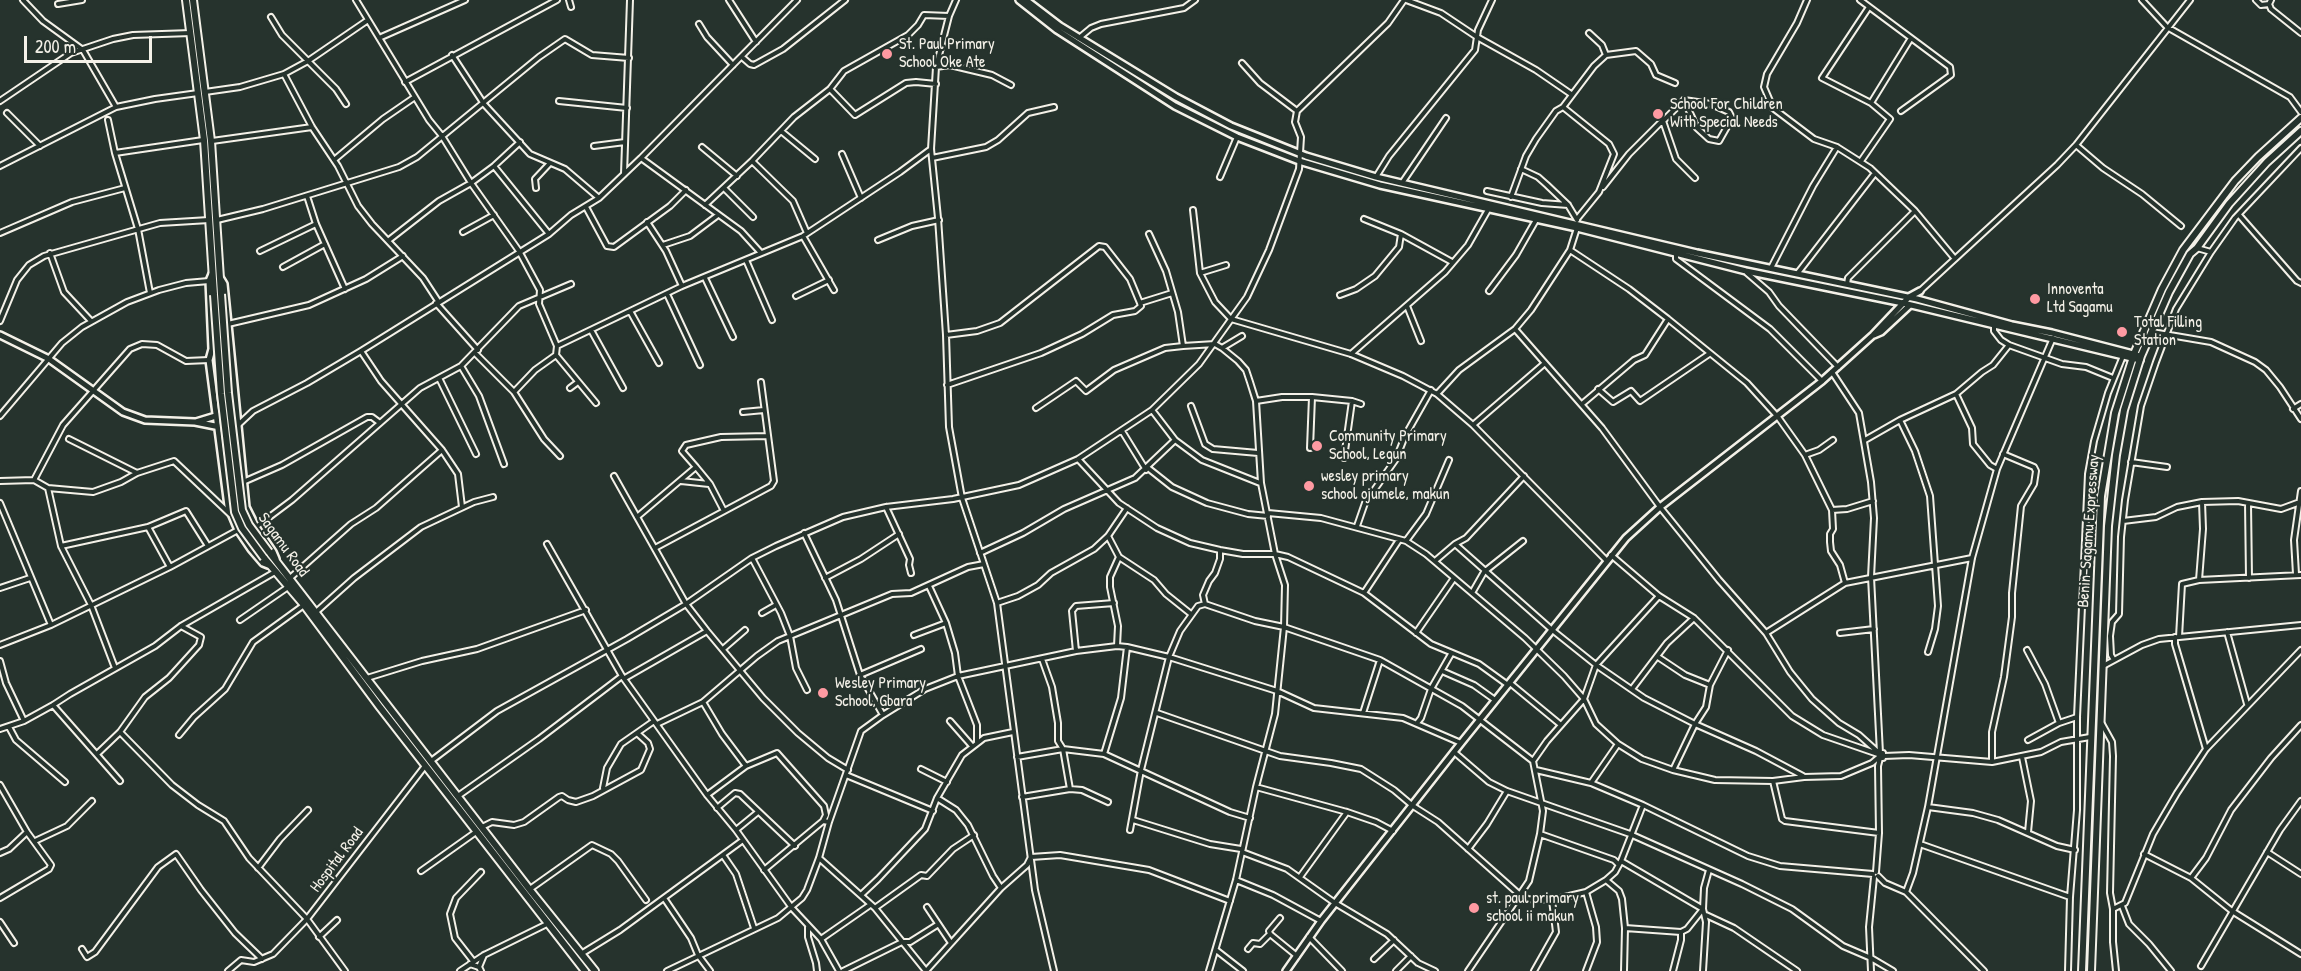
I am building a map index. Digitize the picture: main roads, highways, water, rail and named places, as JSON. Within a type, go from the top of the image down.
[{"type":"highway","name":"Sagamu Road","points":[[186,0],[202,93]]},
{"type":"highway","name":"Sagamu Road","points":[[193,0],[207,141],[218,220],[220,276],[217,294]]},
{"type":"highway","name":"Benin-Sagamu Expressway","points":[[2082,971],[2101,496],[2115,412],[2162,289],[2183,250],[2235,181],[2301,118]]},
{"type":"highway","name":"Benin-Sagamu Expressway","points":[[2091,971],[2110,492],[2124,410],[2137,357],[2152,332],[2169,292],[2190,254],[2236,196],[2301,130]]},
{"type":"highway","name":"Sagamu Road","points":[[207,141],[211,277],[217,294],[242,510],[249,525],[267,555],[290,578],[367,678],[428,763],[458,796],[479,830],[595,971]]},
{"type":"highway","name":"Sagamu Road","points":[[274,564],[276,572],[428,763],[585,971]]},
{"type":"highway","points":[[2092,712],[2101,713]]},
{"type":"main road","points":[[1019,0],[1057,30],[1185,111],[1237,137],[1299,161],[1380,185],[1536,220],[1577,223],[1676,254],[1746,271],[1903,303],[2137,357]]},
{"type":"main road","points":[[1026,0],[1060,26],[1176,97],[1231,126],[1300,154],[1376,177],[1770,269],[1909,297],[2137,357]]},
{"type":"main road","points":[[211,277],[212,349],[209,360],[230,514],[238,530],[263,562],[274,564],[273,552],[246,507],[224,284],[220,276]]},
{"type":"main road","points":[[1286,971],[1321,921],[1551,629],[1606,560],[1640,523],[1822,381],[1873,335],[1881,332],[1897,314],[1903,303],[1920,291],[1917,299],[1897,314]]},
{"type":"main road","points":[[1887,300],[1897,314]]},
{"type":"main road","points":[[1897,314],[1920,308]]},
{"type":"main road","points":[[0,335],[49,359],[93,392],[134,417],[145,420],[195,422],[218,427],[238,425]]},
{"type":"main road","points":[[195,422],[217,415],[236,414]]},
{"type":"place","name":"St. Paul Primary School Oke Ate","points":[[887,54]]},
{"type":"place","name":"School For Children With Special Needs","points":[[1658,114]]},
{"type":"place","name":"Innoventa Ltd Sagamu","points":[[2035,299]]},
{"type":"place","name":"Total Filling Station","points":[[2122,332]]},
{"type":"place","name":"Community Primary School, Legun","points":[[1317,446]]},
{"type":"place","name":"wesley primary school ojumele, makun","points":[[1309,486]]},
{"type":"place","name":"Wesley Primary School, Gbara","points":[[823,693]]},
{"type":"place","name":"st. paul primary school ii makun","points":[[1474,908]]}]
